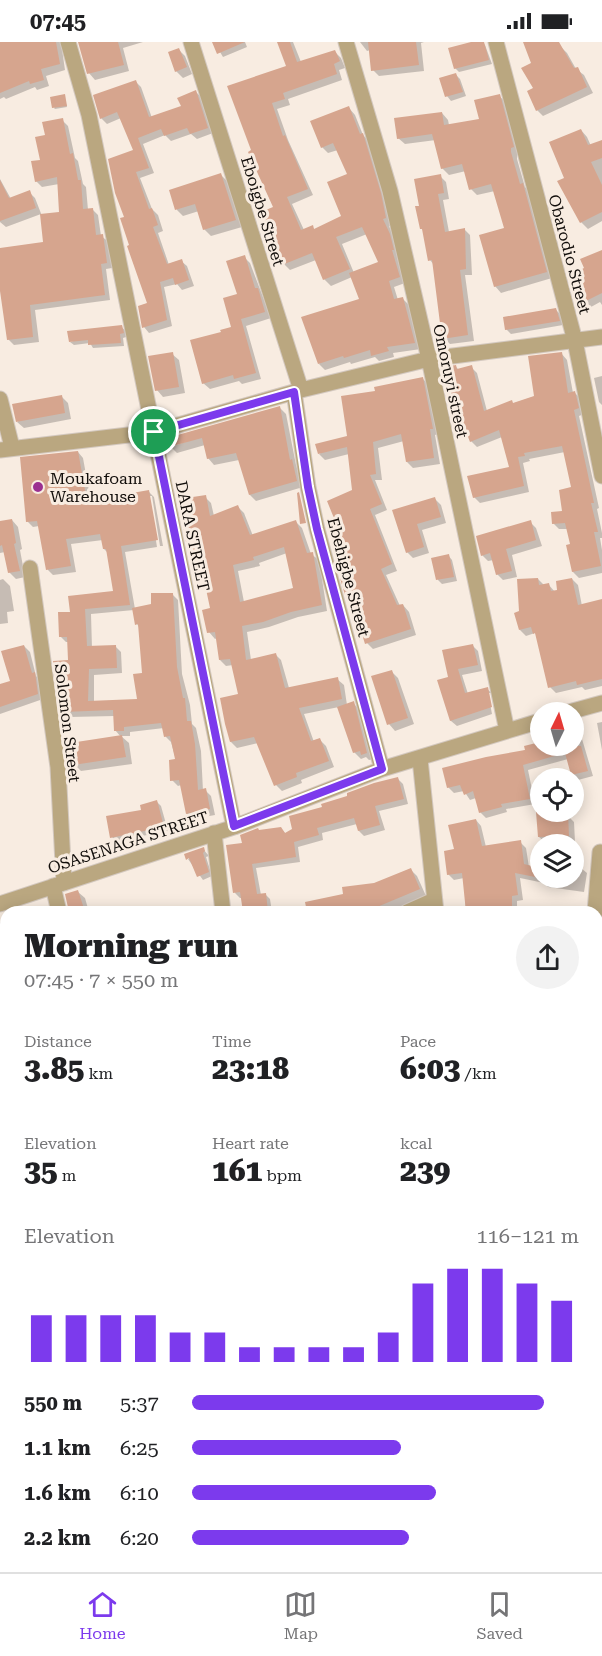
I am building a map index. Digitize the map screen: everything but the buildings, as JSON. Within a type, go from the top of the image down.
[{"type":"street","name":"DARA STREET","points":[[68,42],[89,115],[234,826]]},
{"type":"street","name":"Eboigbe Street","points":[[191,42],[297,391]]},
{"type":"street","name":"Omoruyi street","points":[[346,42],[390,191],[429,359],[507,731]]},
{"type":"street","name":"Obarodio Street","points":[[496,42],[575,342],[602,476]]},
{"type":"street","points":[[0,399],[6,448],[154,432],[297,391],[429,359],[602,337]]},
{"type":"street","name":"Ebehigbe Street","points":[[297,391],[308,487],[317,529],[382,769]]},
{"type":"street","name":"Solomon Street","points":[[30,568],[58,767],[59,906]]},
{"type":"street","points":[[584,708],[602,703]]},
{"type":"street","name":"OSASENAGA STREET","points":[[0,904],[234,826],[382,769],[530,724]]},
{"type":"street","points":[[420,759],[435,906]]},
{"type":"street","points":[[214,833],[222,906]]},
{"type":"street","points":[[596,906],[600,852]]},
{"type":"place","name":"Moukafoam Warehouse","points":[[38,487]]},
{"type":"route","points":[[294,392],[308,487],[317,529],[382,769],[234,826],[154,432],[294,392]]}]
